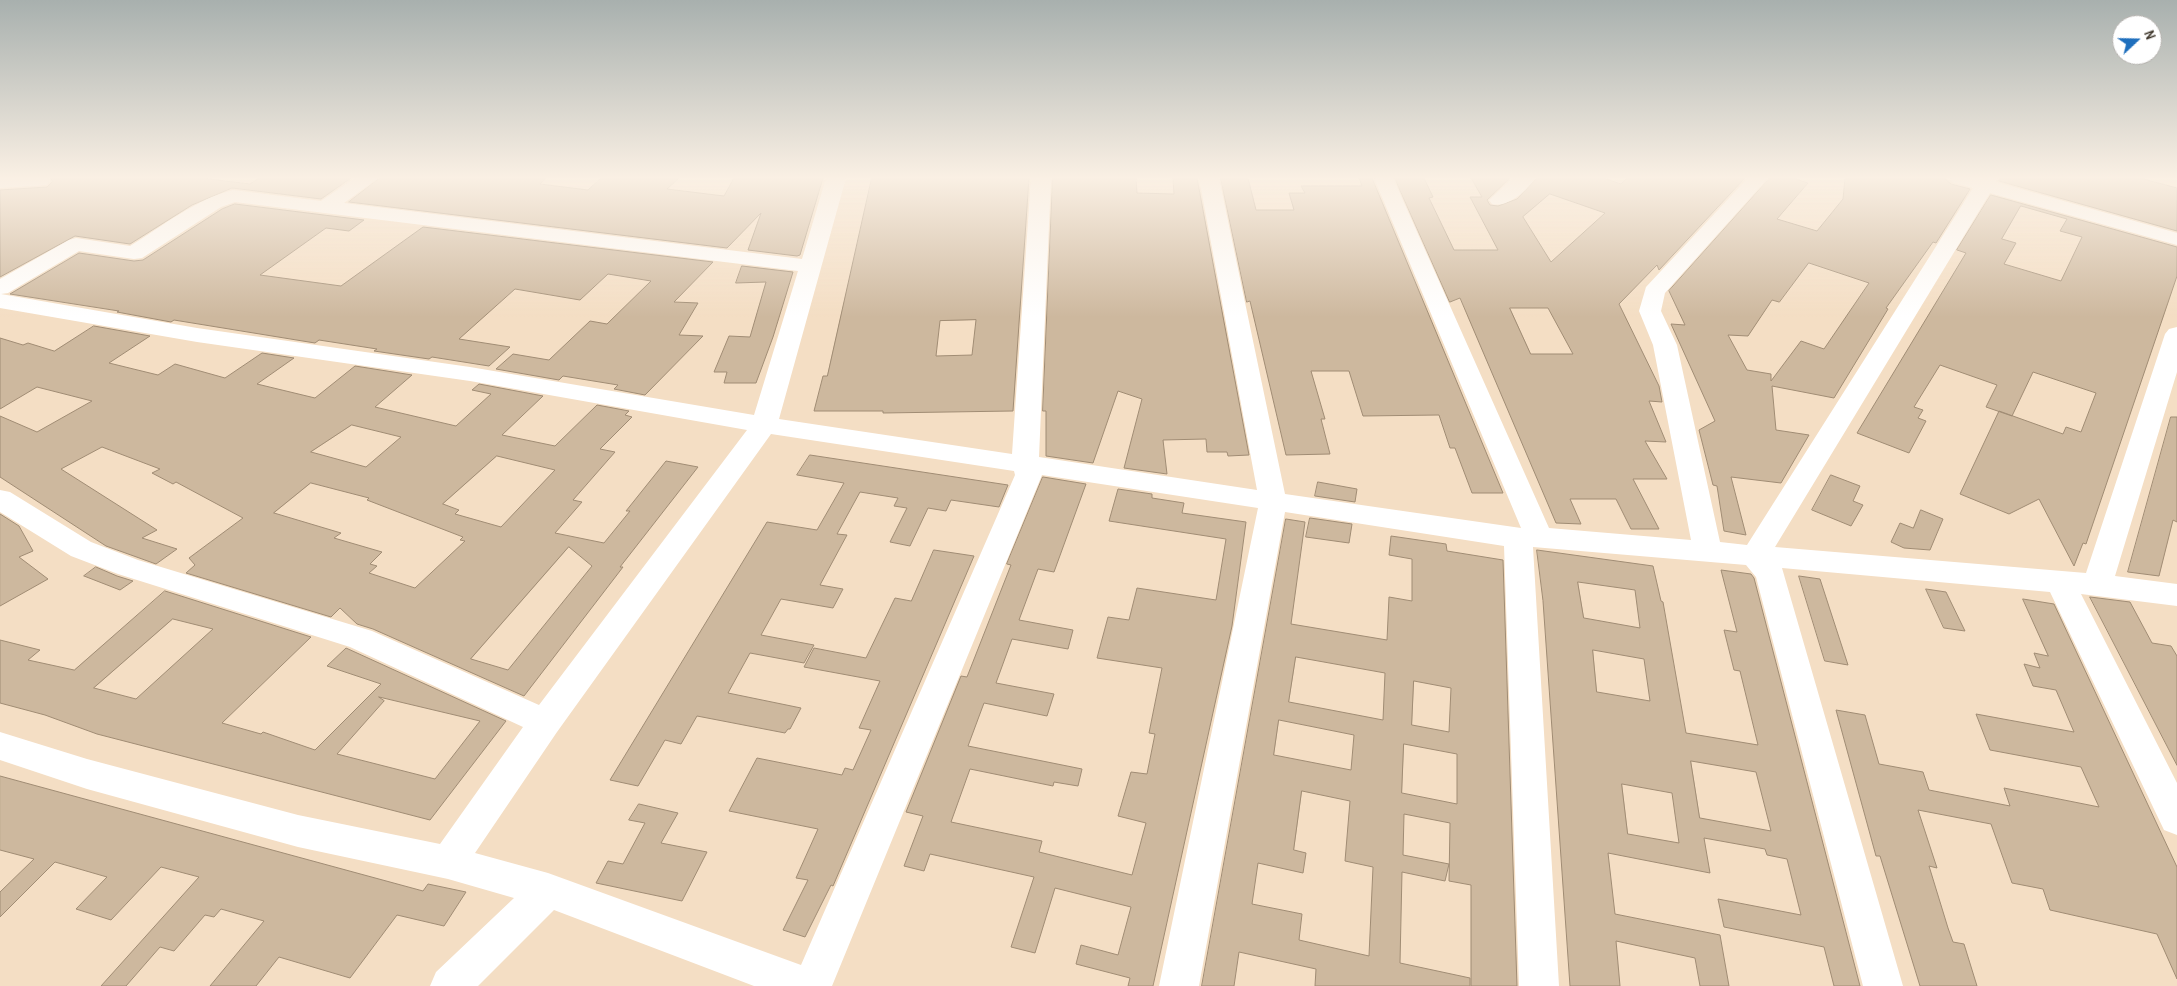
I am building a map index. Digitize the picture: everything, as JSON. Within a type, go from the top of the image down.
[{"type":"street","points":[[0,288],[76,244],[134,253],[179,224]]},
{"type":"street","points":[[465,224],[809,266]]},
{"type":"street","points":[[448,862],[545,722],[764,425],[822,224]]},
{"type":"street","points":[[812,986],[1029,475],[1025,464],[1038,224]]},
{"type":"street","points":[[1179,986],[1273,502],[1218,224]]},
{"type":"street","points":[[1402,224],[1528,537],[1539,986]]},
{"type":"street","points":[[1708,553],[1665,345],[1650,311],[1654,292],[1717,224]]},
{"type":"street","points":[[1756,556],[1953,224]]},
{"type":"street","points":[[2126,224],[2177,239]]},
{"type":"street","points":[[0,301],[197,335],[470,374],[764,425],[1273,502],[1528,537],[2097,585],[2177,595]]},
{"type":"street","points":[[2097,585],[2177,334]]},
{"type":"street","points":[[0,498],[81,549],[145,573],[361,639],[545,722]]},
{"type":"street","points":[[1756,556],[1770,573],[1883,986]]},
{"type":"street","points":[[2060,582],[2177,819]]},
{"type":"street","points":[[0,746],[87,774],[298,831],[448,862],[548,890],[805,986]]},
{"type":"street","points":[[450,986],[548,890]]},
{"type":"building","points":[[0,224],[162,224],[130,244],[75,236],[0,277]]},
{"type":"building","points":[[199,224],[359,224],[349,231],[326,228],[260,275],[341,286],[423,227],[713,262],[674,302],[698,303],[679,335],[703,336],[645,395],[614,389],[618,385],[563,376],[559,380],[496,369],[513,354],[549,360],[590,321],[607,324],[651,281],[608,274],[580,300],[515,289],[459,339],[510,347],[489,366],[432,357],[429,359],[374,351],[377,349],[319,340],[315,343],[174,320],[171,322],[117,312],[119,311],[10,294],[79,253],[134,261],[143,260]]},
{"type":"building","points":[[530,224],[750,224],[727,248]]},
{"type":"building","points":[[757,224],[809,224],[800,255],[748,250]]},
{"type":"building","points":[[862,224],[1026,224],[1013,411],[883,413],[883,411],[814,411],[823,376],[827,376]],"holes":[[[976,320],[972,355],[936,356],[940,321]]]},
{"type":"building","points":[[1051,224],[1206,224],[1249,455],[1228,456],[1227,452],[1207,452],[1206,439],[1163,440],[1167,474],[1124,468],[1142,399],[1118,391],[1093,463],[1046,456],[1046,411],[1043,411]]},
{"type":"building","points":[[1231,224],[1391,224],[1503,493],[1472,493],[1455,448],[1450,448],[1439,415],[1363,416],[1349,371],[1311,371],[1325,419],[1321,419],[1330,454],[1286,455],[1250,301],[1247,302]]},
{"type":"building","points":[[1415,224],[1442,224],[1454,250],[1498,250],[1484,224],[1527,224],[1551,262],[1593,224],[1702,224],[1659,270],[1657,265],[1619,304],[1659,386],[1662,402],[1649,401],[1666,442],[1645,441],[1667,479],[1633,479],[1659,529],[1631,529],[1616,499],[1570,499],[1581,524],[1556,523],[1460,298],[1450,302]],"holes":[[[1510,308],[1548,308],[1573,354],[1531,354]]]},
{"type":"building","points":[[1729,224],[1794,224],[1817,231],[1823,224],[1948,224],[1936,243],[1933,242],[1886,308],[1888,309],[1834,398],[1772,386],[1776,430],[1809,435],[1781,483],[1731,477],[1746,535],[1724,531],[1717,486],[1713,485],[1699,430],[1715,421],[1671,324],[1685,325],[1669,291]],"holes":[[[1809,263],[1869,283],[1824,349],[1801,341],[1771,381],[1771,374],[1747,370],[1728,335],[1748,336],[1772,300],[1779,302]]]},
{"type":"building","points":[[1973,224],[2011,224],[2002,239],[2016,243],[2004,264],[2061,281],[2082,237],[2060,231],[2064,224],[2095,224],[2177,247],[2177,276],[2086,544],[2083,543],[2074,566],[2039,499],[2009,514],[1960,494],[1999,411],[1986,407],[1997,385],[1940,365],[1914,407],[1923,410],[1918,418],[1926,421],[1909,453],[1857,433],[1966,253],[1957,250]],"holes":[[[2033,372],[2096,393],[2081,432],[2066,427],[2063,434],[2012,416]]]},
{"type":"building","points":[[2152,224],[2177,224],[2177,231]]},
{"type":"building","points":[[742,266],[793,272],[773,337],[756,383],[724,383],[727,372],[714,372],[729,336],[750,337],[766,282],[736,283]]},
{"type":"building","points":[[94,326],[150,336],[109,363],[158,375],[175,364],[225,378],[262,353],[294,358],[257,384],[315,398],[355,366],[412,375],[375,407],[456,426],[491,394],[472,390],[479,384],[543,396],[502,435],[555,446],[597,405],[629,411],[625,415],[632,417],[600,449],[615,452],[573,500],[582,502],[555,533],[604,543],[630,511],[626,511],[666,461],[698,467],[620,567],[623,567],[524,696],[373,629],[357,624],[340,608],[331,617],[186,573],[195,565],[189,558],[243,518],[176,482],[173,484],[152,473],[160,469],[102,447],[61,469],[157,530],[142,538],[177,549],[156,564],[106,546],[0,477],[0,416],[37,432],[92,401],[37,387],[0,409],[0,338],[23,345],[28,343],[54,351]],"holes":[[[352,425],[401,437],[366,467],[311,452]],[[497,456],[555,470],[501,527],[455,514],[459,510],[443,504]],[[311,483],[369,498],[367,500],[463,537],[460,540],[465,541],[415,588],[369,573],[377,566],[370,564],[382,552],[334,538],[341,533],[274,513]],[[569,547],[592,566],[508,670],[471,659]]]},
{"type":"building","points":[[2171,417],[2177,417],[2177,522],[2173,520],[2159,576],[2128,572]]},
{"type":"building","points":[[810,455],[1008,485],[999,507],[951,500],[946,511],[928,508],[910,546],[890,542],[907,508],[894,506],[898,498],[860,492],[837,534],[847,535],[820,585],[843,589],[833,608],[781,599],[761,635],[814,645],[804,663],[750,653],[728,693],[801,708],[790,729],[785,733],[697,716],[681,744],[665,740],[638,786],[610,780],[767,522],[817,530],[844,483],[797,475]]},
{"type":"building","points":[[1831,475],[1860,486],[1853,501],[1863,505],[1851,526],[1812,510]]},
{"type":"building","points":[[1043,477],[1086,484],[1054,572],[1038,569],[1019,620],[1073,630],[1068,649],[1012,639],[996,683],[1054,694],[1047,716],[984,703],[968,746],[1082,769],[1078,786],[1054,782],[1053,786],[970,769],[951,822],[1042,841],[1039,852],[1132,875],[1146,823],[1118,816],[1131,772],[1147,774],[1155,734],[1149,733],[1162,668],[1097,658],[1108,617],[1129,620],[1137,588],[1216,600],[1226,539],[1109,521],[1118,489],[1152,494],[1152,498],[1184,503],[1182,513],[1246,522],[1232,626],[1153,986],[1128,986],[1130,978],[1076,964],[1081,945],[1118,955],[1131,907],[1055,888],[1035,953],[1011,947],[1034,877],[930,854],[924,871],[904,866],[923,816],[906,812],[961,676],[967,677],[1011,565],[1007,564]]},
{"type":"building","points":[[1318,482],[1357,489],[1355,502],[1315,496]]},
{"type":"building","points":[[1921,510],[1943,519],[1930,550],[1904,548],[1891,542],[1900,523],[1913,528]]},
{"type":"building","points":[[0,514],[19,526],[33,551],[19,557],[48,579],[0,606]]},
{"type":"building","points":[[1310,518],[1352,524],[1349,543],[1306,537]]},
{"type":"building","points":[[1286,519],[1305,522],[1291,624],[1387,640],[1389,597],[1412,601],[1412,559],[1389,555],[1391,536],[1446,544],[1447,551],[1503,560],[1517,986],[1471,986],[1471,885],[1449,881],[1450,823],[1404,814],[1403,855],[1449,864],[1445,881],[1402,872],[1400,963],[1470,978],[1470,986],[1315,986],[1316,969],[1239,952],[1234,986],[1202,986]],"holes":[[[1296,657],[1385,673],[1383,720],[1289,702]],[[1414,681],[1451,688],[1449,732],[1412,725]],[[1279,720],[1354,735],[1351,770],[1274,755]],[[1404,744],[1457,754],[1457,804],[1402,793]],[[1302,791],[1350,801],[1345,861],[1373,867],[1369,956],[1299,940],[1302,914],[1252,904],[1258,863],[1303,873],[1306,853],[1294,850]]]},
{"type":"building","points":[[934,550],[974,556],[833,886],[831,885],[805,937],[783,930],[808,880],[796,878],[818,829],[729,811],[757,758],[842,775],[845,768],[853,770],[871,730],[859,728],[880,681],[804,667],[814,648],[866,658],[895,598],[911,601]]},
{"type":"building","points":[[1537,550],[1653,566],[1661,601],[1663,602],[1686,733],[1758,745],[1740,671],[1734,670],[1724,630],[1737,632],[1721,570],[1751,574],[1754,578],[1860,986],[1834,986],[1824,947],[1724,927],[1718,899],[1801,915],[1787,859],[1767,855],[1765,849],[1704,838],[1710,873],[1608,853],[1615,914],[1720,935],[1729,986],[1700,986],[1695,958],[1616,941],[1620,986],[1570,986],[1543,601]],"holes":[[[1578,582],[1635,590],[1640,628],[1584,618]],[[1593,650],[1644,659],[1650,701],[1597,692]],[[1691,761],[1756,772],[1771,831],[1700,818]],[[1622,784],[1672,793],[1679,843],[1628,834]]]},
{"type":"building","points":[[96,567],[133,581],[120,590],[84,576]]},
{"type":"building","points":[[1799,576],[1820,579],[1848,665],[1825,661]]},
{"type":"building","points":[[1926,589],[1946,592],[1965,631],[1944,628]]},
{"type":"building","points":[[165,591],[311,637],[222,723],[261,734],[263,732],[315,750],[381,684],[327,666],[346,648],[506,721],[430,820],[97,734],[45,715],[0,703],[0,640],[40,650],[28,660],[74,670]],"holes":[[[173,619],[213,629],[136,699],[94,688]],[[379,697],[480,721],[435,779],[337,754],[384,701]]]},
{"type":"building","points":[[2090,597],[2130,602],[2152,643],[2171,646],[2177,656],[2177,765]]},
{"type":"building","points":[[2023,599],[2054,604],[2177,867],[2177,979],[2157,934],[2050,910],[2043,889],[2012,883],[1991,824],[1918,810],[1937,868],[1929,866],[1948,928],[1953,942],[1964,944],[1977,986],[1920,986],[1880,856],[1876,856],[1836,710],[1865,715],[1879,764],[1923,772],[1929,790],[2010,806],[2004,788],[2099,807],[2081,767],[1990,750],[1976,714],[2074,732],[2056,690],[2033,686],[2024,664],[2040,668],[2034,653],[2048,656]]},
{"type":"building","points":[[0,776],[423,891],[428,884],[466,892],[444,926],[397,915],[350,978],[279,957],[256,986],[210,986],[264,921],[221,909],[214,917],[205,915],[174,951],[160,947],[126,986],[101,986],[199,877],[161,867],[111,920],[76,909],[107,877],[55,862],[0,917],[0,892],[34,859],[0,850]]},
{"type":"building","points":[[639,804],[678,813],[661,843],[707,852],[682,901],[596,883],[608,861],[623,864],[645,823],[629,820]]}]
